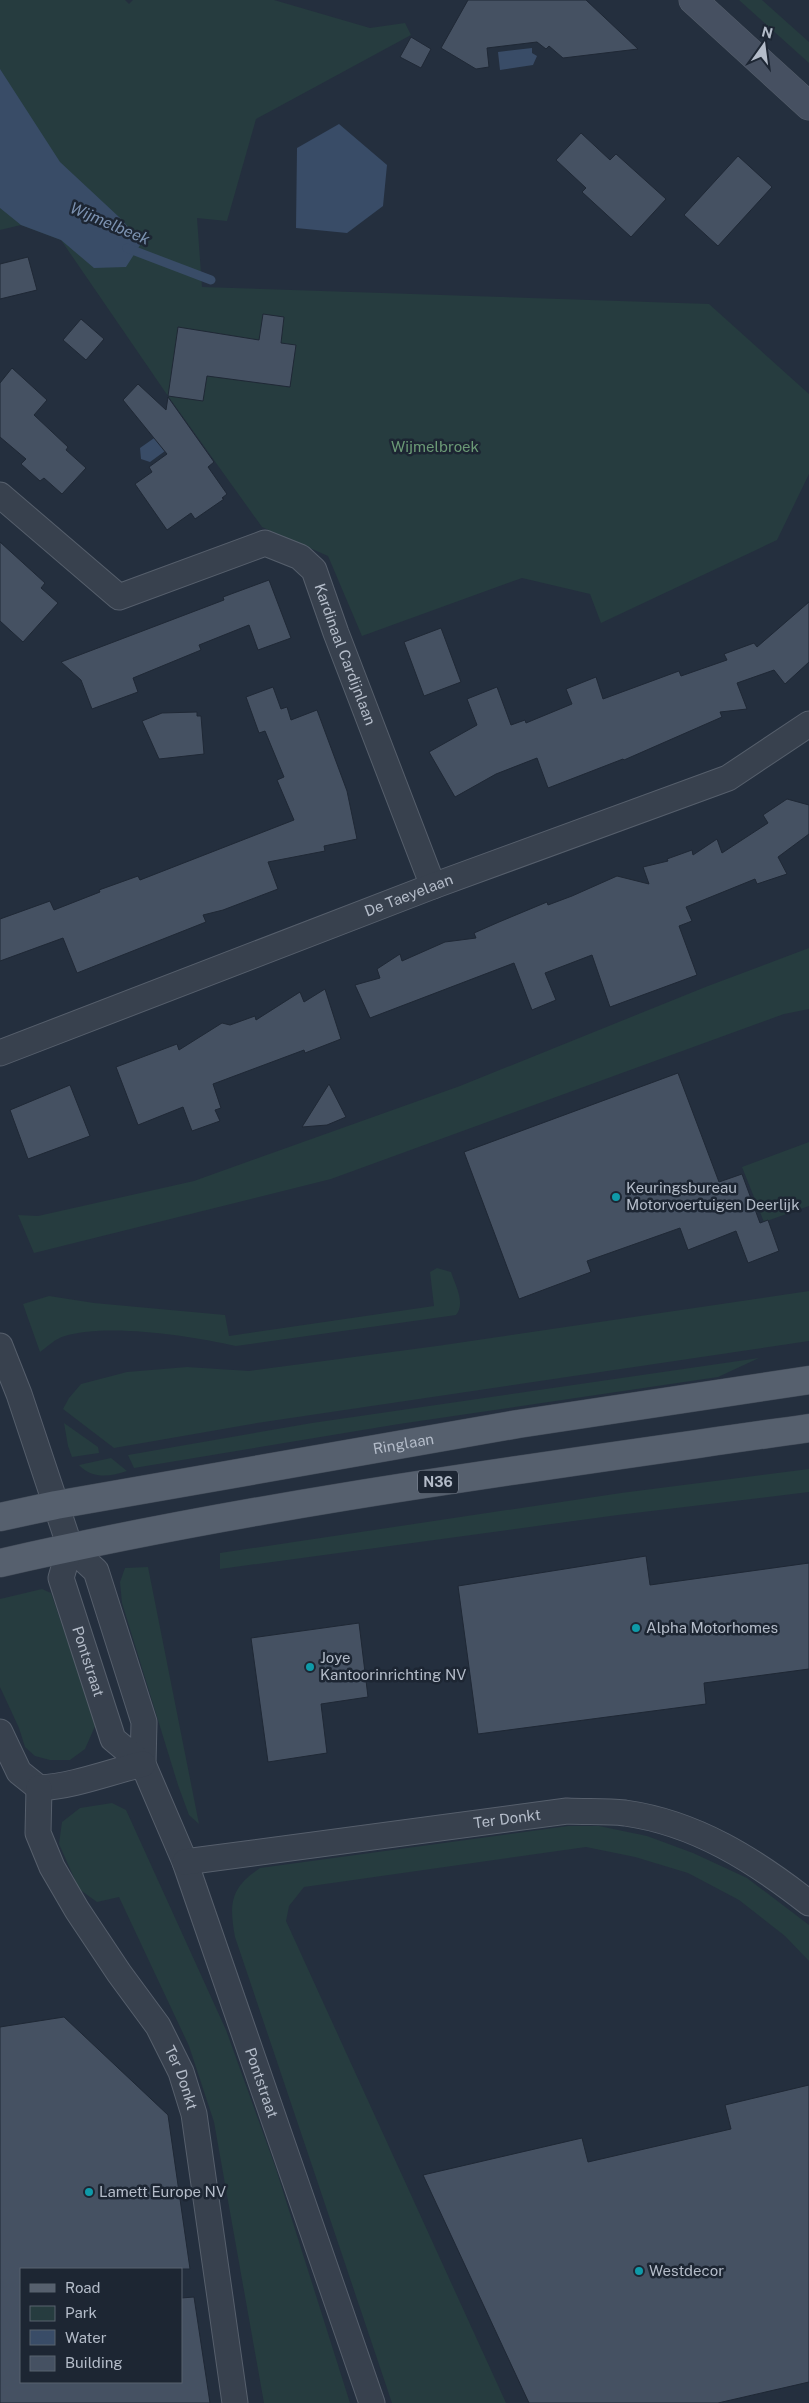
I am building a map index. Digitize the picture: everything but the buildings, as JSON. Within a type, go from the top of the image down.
[{"type":"main road","name":"Ringlaan","points":[[0,1517],[56,1505],[518,1424],[809,1380]]},
{"type":"main road","name":"N36","points":[[0,1563],[70,1547],[402,1487],[809,1428]]},
{"type":"street","points":[[693,0],[809,106]]},
{"type":"street","name":"Kardinaal Cardijnlaan","points":[[0,495],[119,597],[265,543],[300,557],[314,570],[432,886]]},
{"type":"street","name":"De Taeyelaan","points":[[0,1053],[432,886],[728,778],[809,724]]},
{"type":"street","points":[[0,1346],[10,1398],[56,1505],[70,1547]]},
{"type":"street","name":"Pontstraat","points":[[144,1764],[113,1739],[61,1578],[70,1547],[96,1570],[144,1722],[144,1764],[185,1862],[372,2403]]},
{"type":"street","points":[[0,1732],[19,1772],[39,1788],[64,1786],[144,1764]]},
{"type":"street","name":"Ter Donkt","points":[[39,1788],[38,1833],[52,1867],[77,1910],[119,1973],[158,2026],[181,2072],[194,2114],[235,2403]]},
{"type":"street","name":"Ter Donkt","points":[[185,1862],[567,1811],[624,1813],[680,1826],[722,1843],[761,1867],[809,1903]]},
{"type":"green space","name":"Wijmelbroek","points":[[0,0],[125,0],[129,4],[133,0],[274,0],[370,28],[405,23],[411,35],[256,119],[227,221],[197,218],[202,287],[709,304],[809,394],[809,474],[777,540],[601,623],[590,594],[522,578],[362,636],[328,556],[262,527],[168,396],[61,240],[21,225],[0,230]]},
{"type":"green space","points":[[739,0],[762,0],[809,42],[809,63]]},
{"type":"green space","points":[[809,948],[809,1009],[784,1014],[331,1179],[34,1253],[18,1215],[38,1216],[194,1181],[460,1086],[708,986]]},
{"type":"green space","points":[[809,1142],[809,1206],[764,1222],[742,1167]]},
{"type":"green space","points":[[437,1268],[451,1272],[460,1300],[459,1310],[456,1315],[236,1346],[150,1332],[104,1331],[83,1332],[62,1337],[40,1352],[23,1304],[49,1296],[94,1303],[225,1315],[229,1336],[434,1306],[430,1272]]},
{"type":"green space","points":[[809,1291],[809,1341],[257,1423],[114,1448],[63,1409],[69,1398],[81,1384],[127,1372],[187,1367],[249,1371],[437,1346]]},
{"type":"green space","points":[[759,1358],[718,1377],[399,1424],[134,1468],[128,1455],[312,1423]]},
{"type":"green space","points":[[64,1423],[98,1447],[99,1453],[72,1457]]},
{"type":"green space","points":[[111,1458],[127,1471],[102,1476],[90,1473],[79,1465]]},
{"type":"green space","points":[[809,1469],[809,1492],[618,1515],[220,1569],[220,1553],[621,1493]]},
{"type":"green space","points":[[148,1567],[199,1824],[189,1815],[178,1785],[122,1603],[120,1582],[125,1568]]},
{"type":"green space","points":[[42,1589],[51,1593],[96,1724],[85,1749],[70,1760],[50,1760],[35,1756],[25,1747],[19,1728],[0,1687],[0,1599]]},
{"type":"green space","points":[[112,1803],[126,1810],[226,2030],[275,2166],[350,2403],[264,2403],[214,2122],[189,2046],[119,1897],[97,1902],[79,1889],[59,1844],[62,1822],[80,1808]]},
{"type":"green space","points":[[568,1826],[599,1826],[647,1836],[693,1853],[747,1878],[809,1925],[809,1961],[785,1936],[739,1900],[688,1873],[635,1857],[586,1847],[304,1887],[289,1906],[286,1921],[506,2403],[392,2403],[235,1937],[232,1915],[234,1898],[237,1890],[243,1883],[260,1868]]},
{"type":"water","points":[[532,48],[532,53],[537,56],[533,65],[500,70],[498,52]]},
{"type":"water","points":[[0,69],[60,162],[119,217],[142,242],[126,267],[94,268],[61,240],[21,225],[0,208]]},
{"type":"water","points":[[339,124],[387,165],[383,206],[347,233],[296,228],[297,148]]},
{"type":"water","points":[[167,429],[176,443],[150,462],[141,459],[140,448]]},
{"type":"waterway","name":"Wijmelbeek","points":[[127,248],[211,280]]},
{"type":"place","name":"Keuringsbureau Motorvoertuigen Deerlijk","points":[[616,1197]]},
{"type":"place","name":"Alpha Motorhomes","points":[[636,1628]]},
{"type":"place","name":"Joye Kantoorinrichting NV","points":[[310,1667]]},
{"type":"place","name":"Lamett Europe NV","points":[[89,2192]]},
{"type":"place","name":"Westdecor","points":[[639,2271]]}]
